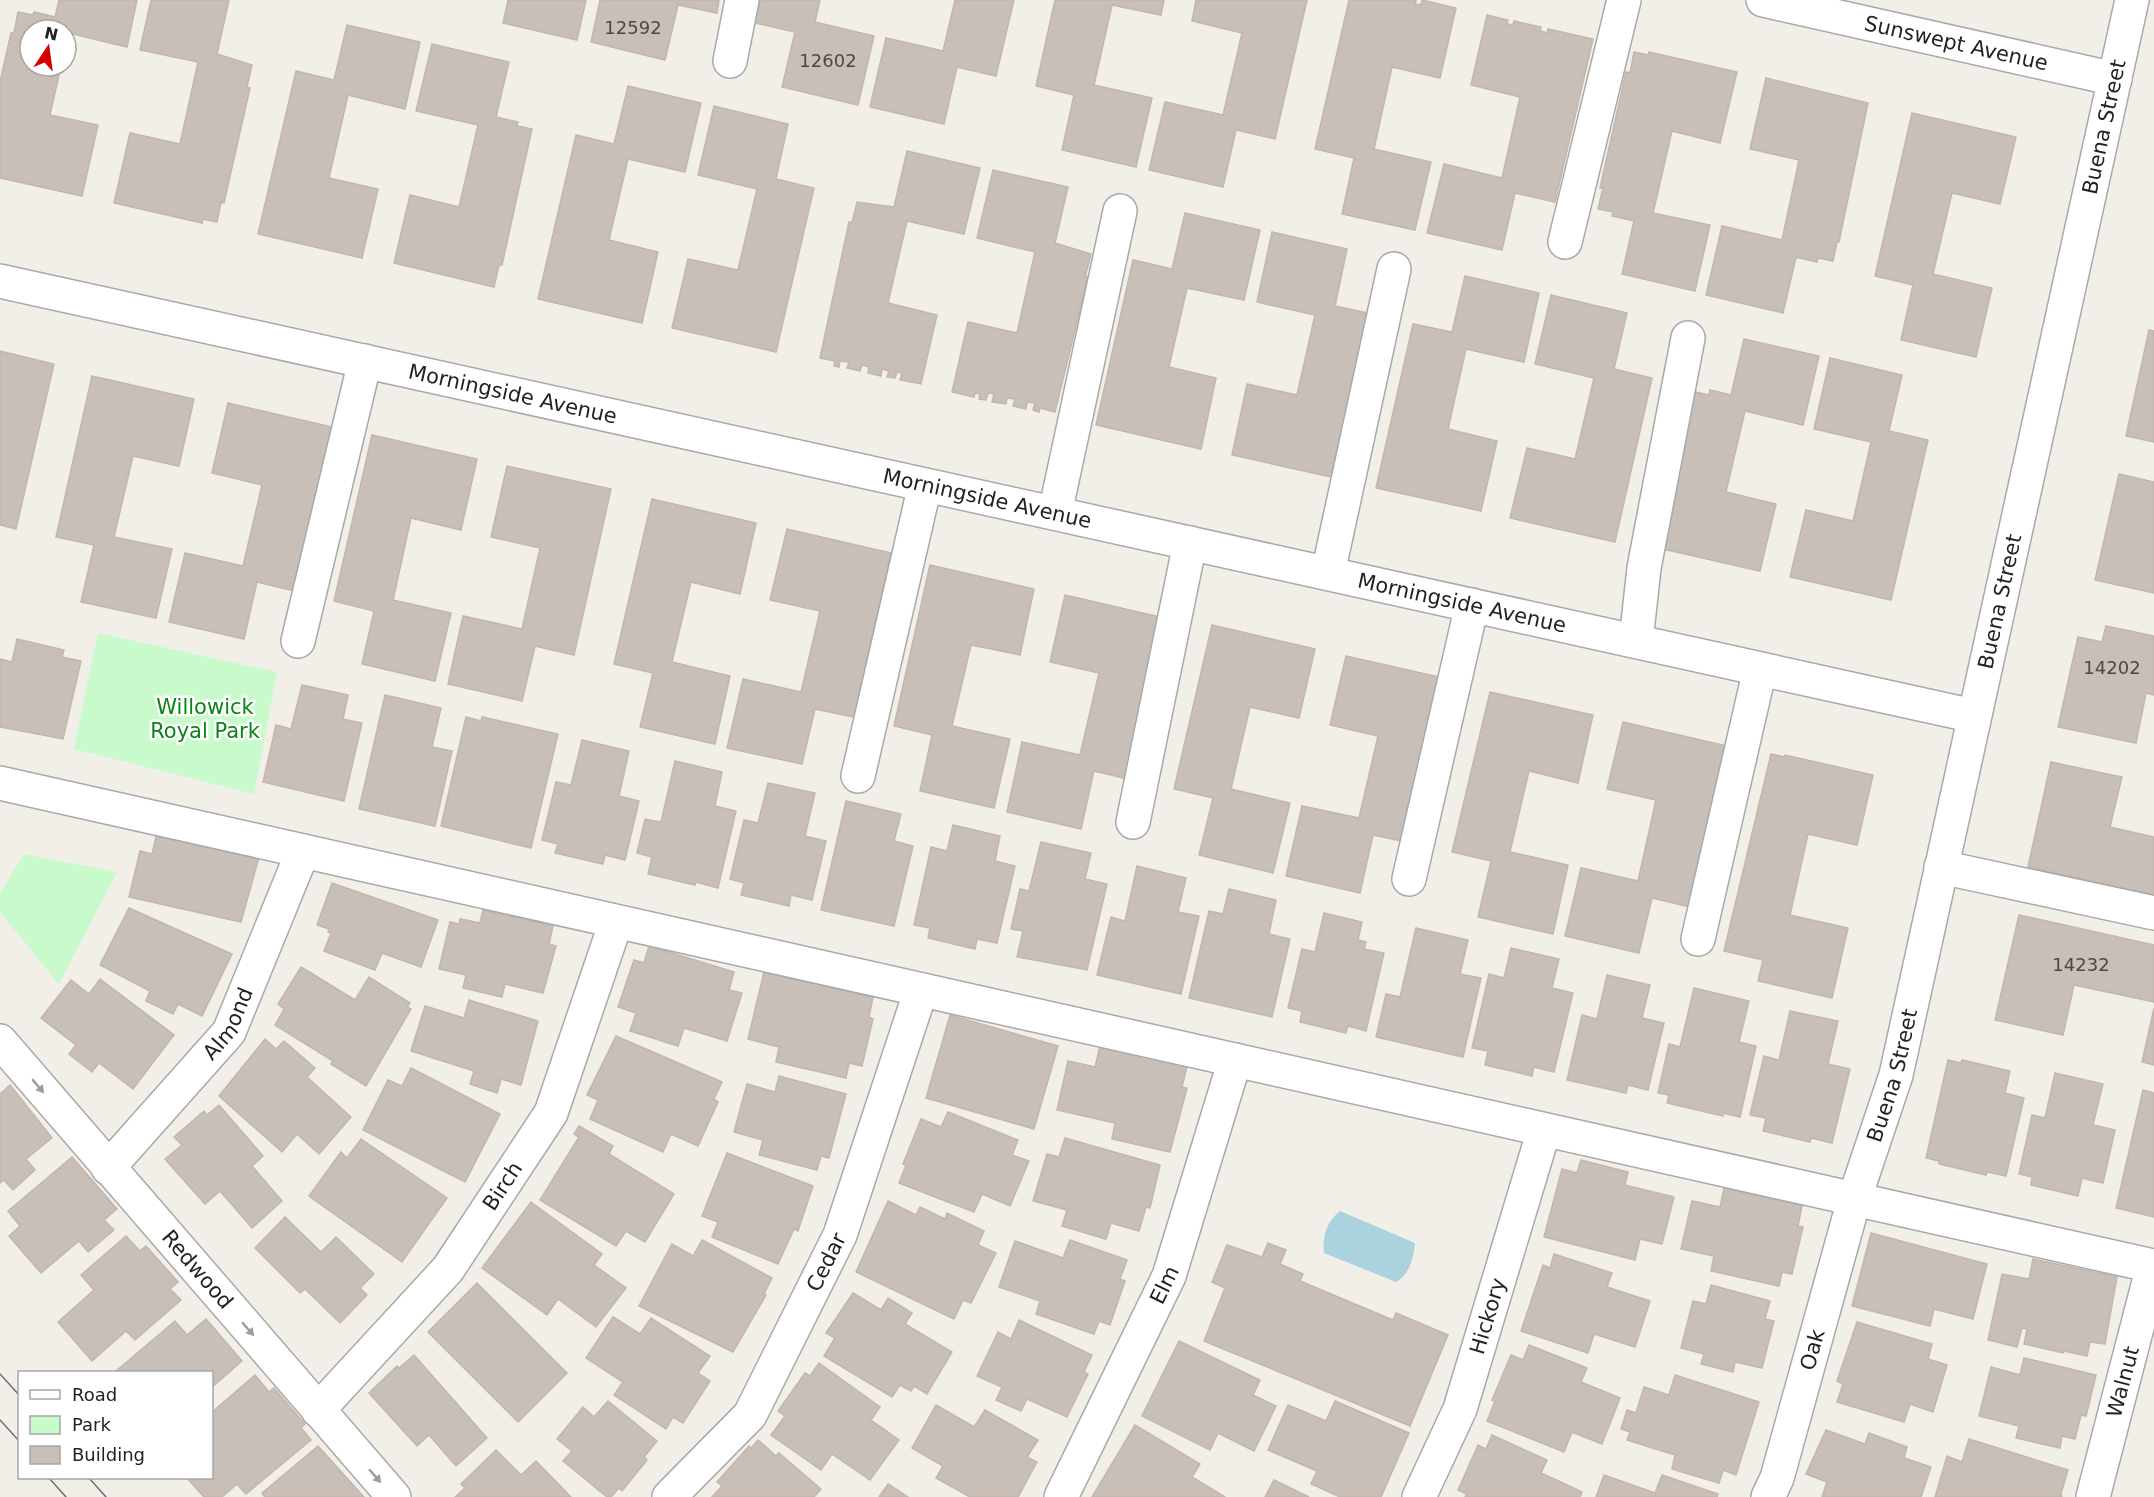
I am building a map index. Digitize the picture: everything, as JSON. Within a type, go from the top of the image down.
[{"type":"street","points":[[730,61],[742,0]]},
{"type":"street","points":[[1565,242],[1624,0]]},
{"type":"street","name":"Sunswept Avenue","points":[[1762,0],[2115,79]]},
{"type":"street","name":"Buena Street","points":[[1854,1200],[1896,1075],[2132,0]]},
{"type":"street","points":[[2138,0],[2154,3]]},
{"type":"street","points":[[1055,513],[1120,211]]},
{"type":"street","points":[[1328,573],[1394,269]]},
{"type":"street","name":"Morningside Avenue","points":[[0,281],[1974,716]]},
{"type":"street","points":[[1636,641],[1644,568],[1688,338]]},
{"type":"street","points":[[298,641],[365,362]]},
{"type":"street","points":[[858,776],[925,485]]},
{"type":"street","points":[[1132,822],[1190,543]]},
{"type":"street","points":[[1409,879],[1472,605]]},
{"type":"street","points":[[1698,939],[1760,669]]},
{"type":"street","points":[[0,783],[2153,1266]]},
{"type":"street","name":"Almond","points":[[108,1168],[229,1032],[303,851]]},
{"type":"street","points":[[1941,867],[2154,913]]},
{"type":"street","name":"Birch","points":[[318,1410],[448,1269],[551,1113],[616,922]]},
{"type":"street","name":"Cedar","points":[[669,1497],[750,1415],[840,1235],[921,990]]},
{"type":"street","name":"Redwood","points":[[0,1041],[394,1497]]},
{"type":"street","name":"Elm","points":[[1062,1497],[1168,1276],[1235,1060]]},
{"type":"street","name":"Hickory","points":[[1419,1497],[1460,1409],[1544,1130]]},
{"type":"street","name":"Oak","points":[[1768,1497],[1777,1478],[1854,1200]]},
{"type":"street","name":"Walnut","points":[[2093,1497],[2153,1266]]},
{"type":"green space","name":"Willowick Royal Park","points":[[98,633],[277,672],[254,794],[74,749]]},
{"type":"green space","points":[[24,854],[117,872],[59,984],[0,912],[0,894]]},
{"type":"water","points":[[1340,1211],[1415,1243],[1410,1266],[1401,1279],[1396,1282],[1324,1253],[1326,1229]]},
{"type":"building","points":[[59,0],[137,0],[127,47],[78,35],[78,18],[18,18],[18,78],[58,78],[50,115],[98,125],[82,196],[0,178],[0,82],[18,12],[33,15],[34,12],[55,17]]},
{"type":"building","points":[[151,0],[229,0],[217,54],[252,65],[247,87],[250,88],[224,203],[221,202],[217,222],[203,219],[202,223],[114,203],[130,133],[180,144],[198,62],[140,50]]},
{"type":"building","points":[[508,0],[586,0],[577,40],[503,23]]},
{"type":"building","points":[[600,0],[719,0],[717,13],[678,5],[665,60],[591,42]]},
{"type":"building","points":[[760,0],[820,0],[815,22],[874,36],[858,105],[782,87],[795,32],[755,23]]},
{"type":"building","points":[[955,0],[1014,0],[996,76],[957,67],[944,124],[870,107],[886,38],[943,51]]},
{"type":"building","points":[[1055,0],[1164,0],[1161,15],[1112,5],[1094,85],[1152,98],[1136,167],[1062,150],[1074,95],[1036,86]]},
{"type":"building","points":[[1196,0],[1307,0],[1275,139],[1236,130],[1223,187],[1149,170],[1165,102],[1223,115],[1242,33],[1192,21]]},
{"type":"building","points":[[1349,0],[1416,0],[1415,4],[1421,5],[1422,0],[1456,8],[1440,78],[1392,67],[1374,149],[1431,162],[1415,230],[1342,214],[1354,158],[1315,149]]},
{"type":"building","points":[[1487,15],[1508,20],[1507,24],[1513,25],[1514,21],[1541,27],[1540,31],[1547,33],[1548,29],[1593,39],[1555,202],[1515,193],[1502,250],[1427,233],[1444,164],[1502,178],[1520,97],[1471,85]]},
{"type":"building","points":[[347,25],[420,42],[405,109],[348,95],[329,178],[378,189],[362,258],[258,234],[296,71],[334,80]]},
{"type":"building","points":[[432,44],[509,62],[496,117],[518,122],[517,126],[532,129],[502,265],[499,265],[494,287],[394,263],[410,195],[459,207],[478,125],[416,111]]},
{"type":"building","points":[[1634,52],[1648,55],[1649,52],[1737,72],[1720,143],[1672,131],[1653,213],[1710,225],[1695,291],[1622,274],[1634,221],[1612,216],[1613,212],[1598,209],[1603,188],[1600,188],[1626,72],[1630,73]]},
{"type":"building","points":[[1766,78],[1868,103],[1833,261],[1818,258],[1817,262],[1796,257],[1783,313],[1706,295],[1722,226],[1782,240],[1799,160],[1750,149]]},
{"type":"building","points":[[628,86],[701,103],[685,172],[628,159],[609,240],[658,252],[642,323],[538,299],[576,135],[614,144]]},
{"type":"building","points":[[714,106],[788,124],[776,179],[814,188],[776,352],[672,328],[688,259],[738,270],[757,189],[698,175]]},
{"type":"building","points":[[1912,113],[2016,137],[2000,204],[1952,193],[1933,274],[1992,288],[1976,357],[1901,340],[1913,285],[1875,276]]},
{"type":"building","points":[[907,151],[980,168],[964,234],[907,221],[888,303],[937,315],[921,384],[900,380],[902,373],[897,372],[895,378],[887,377],[889,371],[882,369],[881,376],[868,373],[869,367],[862,365],[860,371],[847,368],[849,362],[840,361],[839,367],[834,366],[835,361],[820,358],[849,222],[852,223],[857,202],[894,207]]},
{"type":"building","points":[[993,170],[1068,187],[1055,243],[1091,254],[1085,277],[1088,277],[1055,412],[1040,408],[1039,412],[1033,410],[1035,403],[1027,402],[1026,409],[1013,406],[1015,399],[1007,398],[1006,404],[992,402],[994,394],[988,393],[986,400],[979,399],[980,394],[975,393],[974,397],[952,392],[968,322],[1017,333],[1035,252],[977,238]]},
{"type":"building","points":[[1185,213],[1260,230],[1244,300],[1187,288],[1169,367],[1216,378],[1201,449],[1096,425],[1133,260],[1172,269]]},
{"type":"building","points":[[1272,232],[1347,249],[1335,306],[1373,314],[1336,478],[1232,455],[1247,384],[1297,395],[1315,315],[1257,302]]},
{"type":"building","points":[[1465,276],[1539,293],[1524,362],[1466,349],[1448,429],[1497,441],[1481,511],[1376,488],[1413,324],[1452,332]]},
{"type":"building","points":[[1551,295],[1627,313],[1614,369],[1652,378],[1615,542],[1510,518],[1527,448],[1575,459],[1594,378],[1535,364]]},
{"type":"building","points":[[2149,330],[2154,331],[2154,442],[2126,436]]},
{"type":"building","points":[[1744,339],[1819,356],[1803,425],[1745,411],[1726,492],[1776,504],[1760,571],[1658,548],[1695,392],[1709,395],[1710,390],[1731,395]]},
{"type":"building","points":[[0,351],[54,364],[16,529],[0,525]]},
{"type":"building","points":[[1830,358],[1902,375],[1889,431],[1928,440],[1891,600],[1790,577],[1806,510],[1853,521],[1871,442],[1814,429]]},
{"type":"building","points":[[92,376],[194,399],[179,466],[133,456],[114,537],[172,549],[156,618],[81,602],[94,545],[56,537]]},
{"type":"building","points":[[228,403],[332,427],[295,591],[257,582],[244,639],[169,622],[185,553],[243,566],[262,485],[212,473]]},
{"type":"building","points":[[372,435],[477,459],[461,530],[411,518],[393,600],[451,613],[435,681],[362,664],[374,611],[334,601]]},
{"type":"building","points":[[507,466],[611,489],[574,655],[535,646],[522,701],[448,684],[463,616],[522,629],[540,548],[491,537]]},
{"type":"building","points":[[2119,474],[2154,482],[2154,593],[2095,580]]},
{"type":"building","points":[[652,499],[756,523],[740,594],[691,582],[672,662],[730,676],[715,744],[640,727],[653,673],[614,664]]},
{"type":"building","points":[[787,529],[891,553],[854,717],[815,709],[802,764],[727,748],[743,679],[801,692],[820,611],[770,600]]},
{"type":"building","points":[[930,565],[1034,589],[1020,655],[971,645],[952,726],[1010,739],[994,808],[920,791],[932,735],[894,726]]},
{"type":"building","points":[[1065,595],[1169,619],[1132,780],[1094,771],[1081,829],[1007,812],[1022,742],[1080,755],[1099,673],[1050,662]]},
{"type":"building","points":[[1212,625],[1315,649],[1299,718],[1250,707],[1231,789],[1290,803],[1273,873],[1199,855],[1213,798],[1174,789]]},
{"type":"building","points":[[2106,626],[2154,636],[2154,695],[2146,693],[2136,743],[2058,727],[2078,637],[2102,642]]},
{"type":"building","points":[[17,639],[64,650],[62,657],[81,661],[63,739],[0,727],[0,659],[12,662]]},
{"type":"building","points":[[1346,656],[1448,679],[1411,843],[1373,835],[1360,893],[1286,876],[1302,806],[1359,818],[1378,736],[1330,725]]},
{"type":"building","points":[[302,685],[348,695],[343,719],[362,723],[344,801],[263,782],[276,725],[291,729]]},
{"type":"building","points":[[1490,692],[1593,715],[1578,783],[1529,771],[1510,852],[1568,865],[1553,934],[1478,917],[1491,861],[1452,852]]},
{"type":"building","points":[[385,695],[441,708],[432,747],[452,751],[435,826],[359,809]]},
{"type":"building","points":[[466,717],[481,721],[482,717],[558,734],[531,848],[441,826]]},
{"type":"building","points":[[1623,722],[1727,746],[1690,907],[1652,898],[1639,953],[1565,936],[1581,868],[1638,881],[1656,800],[1607,789]]},
{"type":"building","points":[[582,740],[629,751],[619,796],[639,801],[625,860],[605,855],[603,864],[555,853],[558,844],[542,840],[556,782],[571,785]]},
{"type":"building","points":[[1771,754],[1784,757],[1785,755],[1873,775],[1857,845],[1808,834],[1790,915],[1848,928],[1832,998],[1758,981],[1763,960],[1724,951]]},
{"type":"building","points":[[675,761],[722,772],[715,806],[736,811],[718,888],[648,874],[652,857],[637,853],[645,819],[661,822]]},
{"type":"building","points":[[2051,762],[2122,777],[2110,827],[2154,837],[2154,895],[2028,867]]},
{"type":"building","points":[[768,783],[815,793],[805,836],[826,841],[812,900],[791,895],[789,906],[741,895],[744,883],[730,879],[744,820],[758,823]]},
{"type":"building","points":[[846,801],[901,814],[894,841],[913,846],[894,926],[821,910]]},
{"type":"building","points":[[953,825],[1000,836],[995,861],[1015,866],[997,943],[977,939],[975,949],[928,938],[930,928],[914,925],[931,847],[947,851]]},
{"type":"building","points":[[157,833],[259,857],[241,922],[129,897],[140,851],[152,854]]},
{"type":"building","points":[[1041,842],[1091,853],[1085,879],[1107,884],[1087,970],[1017,957],[1023,931],[1011,929],[1020,889],[1029,891]]},
{"type":"building","points":[[1137,866],[1186,878],[1178,912],[1199,916],[1181,994],[1097,975],[1111,917],[1125,921]]},
{"type":"building","points":[[332,883],[438,920],[421,967],[382,953],[375,970],[324,951],[331,933],[328,932],[329,929],[317,925]]},
{"type":"building","points":[[1229,889],[1276,900],[1269,934],[1290,939],[1272,1017],[1189,998],[1209,911],[1223,914]]},
{"type":"building","points":[[129,908],[232,954],[202,1016],[178,1004],[173,1014],[146,1001],[150,991],[100,965]]},
{"type":"building","points":[[483,910],[553,926],[549,944],[556,946],[543,993],[505,984],[502,997],[463,988],[466,975],[439,969],[450,922],[459,924],[460,919],[480,923]]},
{"type":"building","points":[[1324,913],[1362,922],[1358,940],[1366,942],[1364,949],[1384,953],[1366,1031],[1348,1026],[1346,1033],[1300,1022],[1302,1011],[1288,1008],[1302,949],[1315,952]]},
{"type":"building","points":[[2019,915],[2154,945],[2154,1002],[2074,985],[2063,1035],[1995,1020]]},
{"type":"building","points":[[1416,928],[1468,940],[1460,974],[1481,978],[1463,1057],[1376,1037],[1386,994],[1400,997]]},
{"type":"building","points":[[649,946],[734,972],[729,990],[742,993],[727,1041],[684,1028],[678,1046],[630,1031],[636,1013],[618,1007],[634,960],[644,963]]},
{"type":"building","points":[[1511,948],[1559,959],[1552,988],[1573,993],[1554,1072],[1534,1067],[1532,1076],[1485,1065],[1488,1051],[1472,1048],[1489,974],[1504,978]]},
{"type":"building","points":[[301,967],[355,1000],[369,977],[410,1003],[407,1007],[411,1009],[366,1086],[331,1064],[333,1061],[275,1025],[284,1009],[278,1004]]},
{"type":"building","points":[[764,972],[873,997],[869,1017],[873,1019],[862,1066],[849,1063],[846,1078],[776,1062],[779,1047],[748,1039]]},
{"type":"building","points":[[1607,975],[1650,985],[1642,1018],[1664,1023],[1648,1090],[1628,1085],[1626,1093],[1567,1080],[1582,1015],[1597,1019]]},
{"type":"building","points":[[100,979],[174,1035],[133,1089],[99,1063],[92,1072],[69,1054],[76,1045],[41,1018],[71,980],[89,994]]},
{"type":"building","points":[[1694,988],[1749,1001],[1739,1042],[1756,1046],[1740,1117],[1723,1113],[1723,1116],[1667,1103],[1669,1095],[1658,1093],[1669,1044],[1680,1047]]},
{"type":"building","points":[[469,1000],[538,1021],[521,1085],[501,1079],[497,1093],[470,1084],[474,1071],[411,1051],[425,1006],[464,1018]]},
{"type":"building","points":[[2154,1008],[2154,1065],[2142,1062]]},
{"type":"building","points":[[1790,1011],[1838,1021],[1828,1064],[1850,1069],[1832,1143],[1811,1138],[1810,1142],[1763,1131],[1766,1118],[1750,1115],[1764,1056],[1779,1060]]},
{"type":"building","points":[[950,1015],[1058,1046],[1034,1129],[926,1098]]},
{"type":"building","points":[[616,1036],[722,1082],[714,1099],[718,1102],[698,1146],[671,1134],[663,1152],[590,1119],[598,1100],[587,1095]]},
{"type":"building","points":[[265,1039],[276,1049],[284,1041],[315,1068],[307,1077],[351,1117],[319,1154],[297,1134],[282,1152],[219,1096]]},
{"type":"building","points":[[1100,1046],[1187,1066],[1182,1087],[1187,1088],[1170,1152],[1112,1139],[1115,1123],[1057,1110],[1068,1061],[1095,1067]]},
{"type":"building","points":[[1948,1060],[1961,1063],[1962,1060],[2010,1071],[2005,1093],[2024,1098],[2006,1176],[1987,1172],[1986,1175],[1939,1164],[1939,1161],[1926,1158]]},
{"type":"building","points":[[411,1068],[500,1114],[465,1182],[363,1130],[388,1080],[402,1086]]},
{"type":"building","points":[[2055,1073],[2103,1084],[2093,1125],[2115,1130],[2103,1183],[2082,1178],[2078,1196],[2031,1185],[2032,1177],[2019,1174],[2032,1115],[2045,1118]]},
{"type":"building","points":[[779,1076],[846,1094],[829,1158],[821,1156],[817,1170],[759,1155],[763,1140],[734,1132],[747,1084],[775,1092]]},
{"type":"building","points":[[10,1085],[52,1138],[26,1159],[35,1170],[13,1190],[4,1180],[0,1183],[0,1094]]},
{"type":"building","points":[[2143,1090],[2154,1093],[2154,1217],[2116,1208]]},
{"type":"building","points":[[219,1105],[263,1156],[252,1166],[282,1201],[252,1228],[220,1191],[205,1204],[165,1159],[182,1145],[174,1137],[204,1111],[207,1115]]},
{"type":"building","points":[[948,1112],[1018,1140],[1012,1155],[1029,1161],[1010,1206],[982,1194],[974,1212],[899,1183],[906,1165],[903,1164],[921,1119],[941,1127]]},
{"type":"building","points":[[579,1126],[613,1146],[609,1154],[674,1194],[645,1242],[626,1231],[616,1246],[540,1200],[579,1137],[574,1134]]},
{"type":"building","points":[[1065,1138],[1160,1165],[1150,1208],[1146,1207],[1139,1231],[1111,1223],[1106,1239],[1062,1226],[1067,1210],[1033,1201],[1047,1154],[1059,1157]]},
{"type":"building","points":[[361,1139],[447,1198],[402,1262],[309,1196],[341,1152],[347,1158]]},
{"type":"building","points":[[727,1153],[813,1186],[798,1231],[794,1229],[778,1264],[712,1237],[718,1222],[702,1216]]},
{"type":"building","points":[[72,1157],[117,1209],[104,1220],[114,1230],[88,1252],[79,1241],[41,1273],[9,1236],[20,1226],[8,1211]]},
{"type":"building","points":[[1581,1160],[1628,1172],[1625,1185],[1674,1197],[1662,1244],[1640,1239],[1635,1260],[1544,1237],[1562,1169],[1577,1173]]},
{"type":"building","points":[[1724,1188],[1802,1206],[1798,1226],[1803,1227],[1792,1274],[1782,1272],[1779,1286],[1711,1271],[1714,1256],[1681,1249],[1692,1201],[1720,1207]]},
{"type":"building","points":[[888,1201],[916,1215],[920,1207],[945,1219],[947,1213],[984,1231],[978,1245],[996,1253],[971,1303],[963,1300],[954,1319],[856,1272]]},
{"type":"building","points":[[531,1202],[602,1254],[594,1265],[626,1288],[596,1327],[558,1299],[547,1315],[482,1268]]},
{"type":"building","points":[[285,1217],[321,1252],[336,1237],[374,1274],[360,1288],[367,1295],[340,1323],[305,1289],[300,1293],[255,1248]]},
{"type":"building","points":[[1871,1233],[1987,1264],[1973,1319],[1934,1309],[1930,1326],[1852,1306]]},
{"type":"building","points":[[126,1236],[140,1251],[146,1246],[178,1282],[170,1289],[181,1300],[135,1340],[126,1331],[92,1361],[58,1322],[94,1290],[81,1275]]},
{"type":"building","points":[[702,1240],[772,1278],[764,1294],[766,1295],[733,1352],[639,1306],[672,1244],[693,1256]]},
{"type":"building","points":[[1070,1240],[1127,1260],[1120,1279],[1125,1281],[1110,1325],[1099,1321],[1094,1334],[1036,1314],[1040,1301],[999,1287],[1015,1241],[1063,1258]]},
{"type":"building","points":[[1268,1243],[1286,1250],[1280,1264],[1303,1274],[1300,1281],[1393,1320],[1396,1313],[1448,1335],[1410,1426],[1204,1341],[1225,1288],[1212,1282],[1227,1245],[1262,1257]]},
{"type":"building","points":[[1554,1254],[1612,1273],[1607,1287],[1650,1301],[1635,1347],[1594,1334],[1588,1353],[1521,1331],[1543,1265],[1550,1268]]},
{"type":"building","points":[[2033,1259],[2117,1277],[2105,1344],[2090,1342],[2087,1356],[2064,1351],[2063,1353],[2024,1344],[2027,1329],[2022,1328],[2017,1347],[1988,1340],[2002,1274],[2029,1279]]},
{"type":"building","points":[[477,1283],[567,1373],[518,1422],[428,1332]]},
{"type":"building","points":[[1711,1285],[1770,1301],[1765,1319],[1774,1321],[1762,1368],[1735,1362],[1733,1372],[1701,1364],[1704,1354],[1681,1348],[1693,1301],[1706,1304]]},
{"type":"building","points":[[853,1293],[881,1310],[888,1298],[912,1313],[905,1324],[952,1352],[927,1394],[914,1386],[911,1391],[900,1385],[892,1397],[824,1356],[835,1338],[826,1333]]},
{"type":"building","points":[[613,1317],[640,1334],[651,1318],[710,1356],[698,1373],[710,1381],[683,1423],[673,1417],[666,1429],[614,1395],[623,1382],[586,1358]]},
{"type":"building","points":[[206,1319],[242,1361],[213,1386],[213,1371],[116,1371],[175,1321],[187,1335]]},
{"type":"building","points":[[1019,1320],[1092,1355],[1084,1372],[1088,1374],[1067,1417],[1027,1399],[1021,1411],[996,1400],[1002,1387],[977,1376],[998,1332],[1011,1339]]},
{"type":"building","points":[[1857,1322],[1932,1344],[1928,1359],[1947,1365],[1933,1412],[1910,1404],[1904,1422],[1837,1402],[1843,1384],[1837,1381]]},
{"type":"building","points":[[1179,1341],[1260,1380],[1253,1395],[1276,1406],[1254,1451],[1218,1433],[1210,1450],[1142,1416]]},
{"type":"building","points":[[1529,1345],[1587,1368],[1581,1382],[1620,1398],[1602,1444],[1572,1432],[1564,1452],[1487,1421],[1495,1401],[1492,1400],[1511,1355],[1523,1360]]},
{"type":"building","points":[[414,1355],[487,1438],[456,1466],[429,1435],[417,1446],[369,1393],[397,1366],[399,1368]]},
{"type":"building","points":[[2024,1358],[2096,1375],[2086,1416],[2081,1415],[2075,1439],[2062,1436],[2060,1448],[2016,1438],[2019,1426],[1979,1416],[1991,1367],[2020,1375]]},
{"type":"building","points":[[819,1363],[880,1407],[871,1420],[899,1440],[870,1480],[832,1454],[821,1470],[771,1435],[785,1416],[778,1411],[805,1373],[810,1376]]},
{"type":"building","points":[[255,1375],[269,1392],[274,1388],[305,1424],[301,1428],[311,1440],[246,1494],[237,1484],[222,1497],[204,1497],[188,1479],[213,1479],[213,1411]]},
{"type":"building","points":[[1675,1375],[1759,1402],[1736,1475],[1723,1470],[1719,1483],[1672,1469],[1675,1455],[1627,1440],[1630,1432],[1621,1429],[1627,1410],[1636,1413],[1644,1387],[1669,1395]]},
{"type":"building","points":[[608,1401],[657,1441],[644,1457],[647,1460],[622,1491],[619,1488],[611,1497],[607,1497],[563,1461],[572,1451],[557,1439],[583,1407],[594,1417]]},
{"type":"building","points":[[1335,1401],[1409,1433],[1381,1497],[1340,1497],[1311,1484],[1317,1471],[1268,1450],[1288,1405],[1326,1421]]},
{"type":"building","points":[[936,1405],[974,1427],[985,1410],[1038,1440],[1027,1457],[1037,1462],[1018,1497],[970,1497],[936,1478],[943,1466],[912,1448]]},
{"type":"building","points":[[1135,1425],[1200,1464],[1192,1477],[1225,1497],[1092,1497]]},
{"type":"building","points":[[1826,1430],[1865,1444],[1869,1433],[1907,1447],[1904,1458],[1931,1467],[1921,1497],[1822,1497],[1827,1482],[1806,1474]]},
{"type":"building","points":[[1492,1435],[1547,1460],[1541,1473],[1582,1492],[1580,1497],[1465,1497],[1467,1494],[1458,1490],[1478,1445],[1486,1449]]},
{"type":"building","points":[[1969,1439],[2068,1470],[2062,1497],[1935,1497],[1947,1456],[1962,1462]]},
{"type":"building","points":[[758,1440],[776,1456],[779,1453],[821,1489],[814,1497],[712,1497],[722,1486],[717,1482],[749,1446],[751,1448]]},
{"type":"building","points":[[318,1446],[364,1497],[265,1497],[262,1493]]},
{"type":"building","points":[[496,1450],[521,1475],[536,1461],[571,1497],[455,1497],[465,1488],[461,1484]]},
{"type":"building","points":[[1604,1475],[1655,1493],[1662,1475],[1718,1494],[1717,1497],[1596,1497]]},
{"type":"building","points":[[1274,1480],[1309,1497],[1265,1497]]},
{"type":"building","points":[[888,1484],[908,1497],[879,1497]]},
{"type":"tram line","points":[[0,1374],[18,1394]]},
{"type":"tram line","points":[[0,1420],[18,1440]]},
{"type":"tram line","points":[[50,1479],[66,1497]]},
{"type":"tram line","points":[[90,1479],[106,1497]]}]
